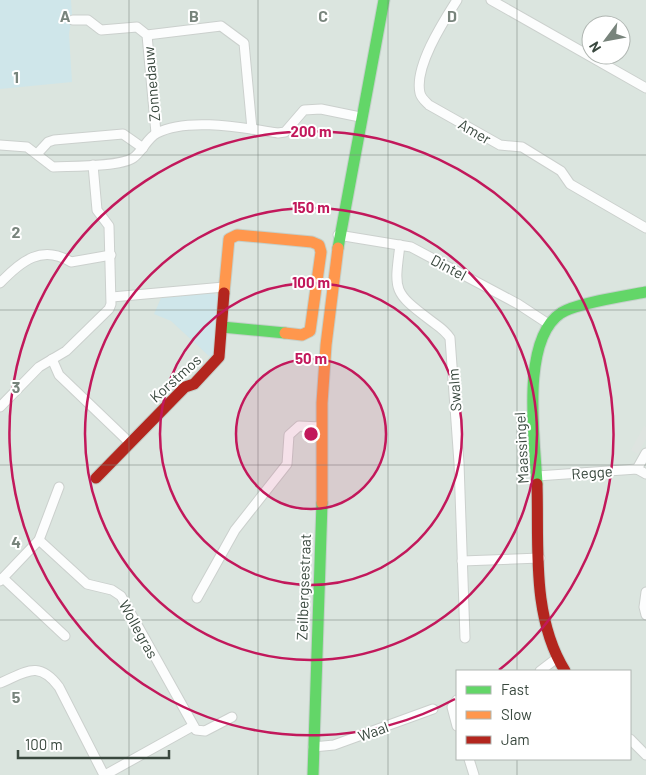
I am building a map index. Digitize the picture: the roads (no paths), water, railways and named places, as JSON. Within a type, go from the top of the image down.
[{"type":"street","name":"Zeilbergsestraat","points":[[313,775],[323,462],[321,427],[326,336],[338,235],[384,0]]},
{"type":"street","name":"Amer","points":[[457,0],[427,54],[419,81],[420,96],[429,106],[500,145],[522,147],[562,171],[570,184],[646,228]]},
{"type":"street","points":[[491,0],[646,88]]},
{"type":"street","name":"Zonnedauw","points":[[73,20],[88,20],[101,30],[136,27],[147,35],[221,26],[244,43],[252,129]]},
{"type":"street","name":"Zonnedauw","points":[[147,35],[156,133]]},
{"type":"street","points":[[0,145],[16,144],[27,147],[54,167],[93,165],[123,162],[134,158],[156,133],[172,128],[205,124],[285,132],[304,110],[321,108],[360,117]]},
{"type":"street","points":[[37,154],[48,142],[54,140],[123,134],[142,148]]},
{"type":"street","points":[[0,407],[39,367],[66,351],[109,309],[112,297],[109,226],[97,210],[93,165]]},
{"type":"street","name":"Korstmos","points":[[96,478],[185,387],[194,384],[219,357],[227,244],[229,239],[237,235],[312,242],[319,245],[321,252],[310,331],[302,334],[222,327]]},
{"type":"street","name":"Dintel","points":[[338,235],[411,247],[518,304],[550,325]]},
{"type":"street","name":"Swalm","points":[[400,245],[395,282],[399,291],[405,301],[443,328],[450,338],[462,561],[464,638]]},
{"type":"street","points":[[0,283],[26,259],[58,254],[71,262],[110,255]]},
{"type":"street","points":[[112,297],[224,287]]},
{"type":"street","name":"Maassingel","points":[[564,670],[556,658],[541,607],[538,476],[532,372],[540,342],[550,325],[561,313],[574,308],[646,292]]},
{"type":"street","points":[[52,359],[60,375],[130,443]]},
{"type":"street","points":[[197,598],[235,530],[287,464],[289,434],[299,426],[321,427]]},
{"type":"street","points":[[646,453],[637,469],[646,474]]},
{"type":"street","name":"Regge","points":[[538,476],[637,469]]},
{"type":"street","points":[[58,487],[39,540],[2,580],[65,636]]},
{"type":"street","name":"Wollegras","points":[[39,540],[86,584],[112,590],[122,596],[193,726]]},
{"type":"street","points":[[462,561],[540,558]]},
{"type":"street","points":[[646,592],[644,607],[646,614]]},
{"type":"street","points":[[541,670],[556,658]]},
{"type":"street","points":[[0,683],[22,672],[33,670],[43,672],[52,677],[104,775],[193,726],[196,730],[206,731],[232,717]]},
{"type":"street","points":[[456,701],[452,707],[456,722]]},
{"type":"street","name":"Waal","points":[[313,747],[334,745],[433,709]]},
{"type":"street","points":[[631,740],[646,755]]},
{"type":"street","points":[[469,760],[474,775]]}]
